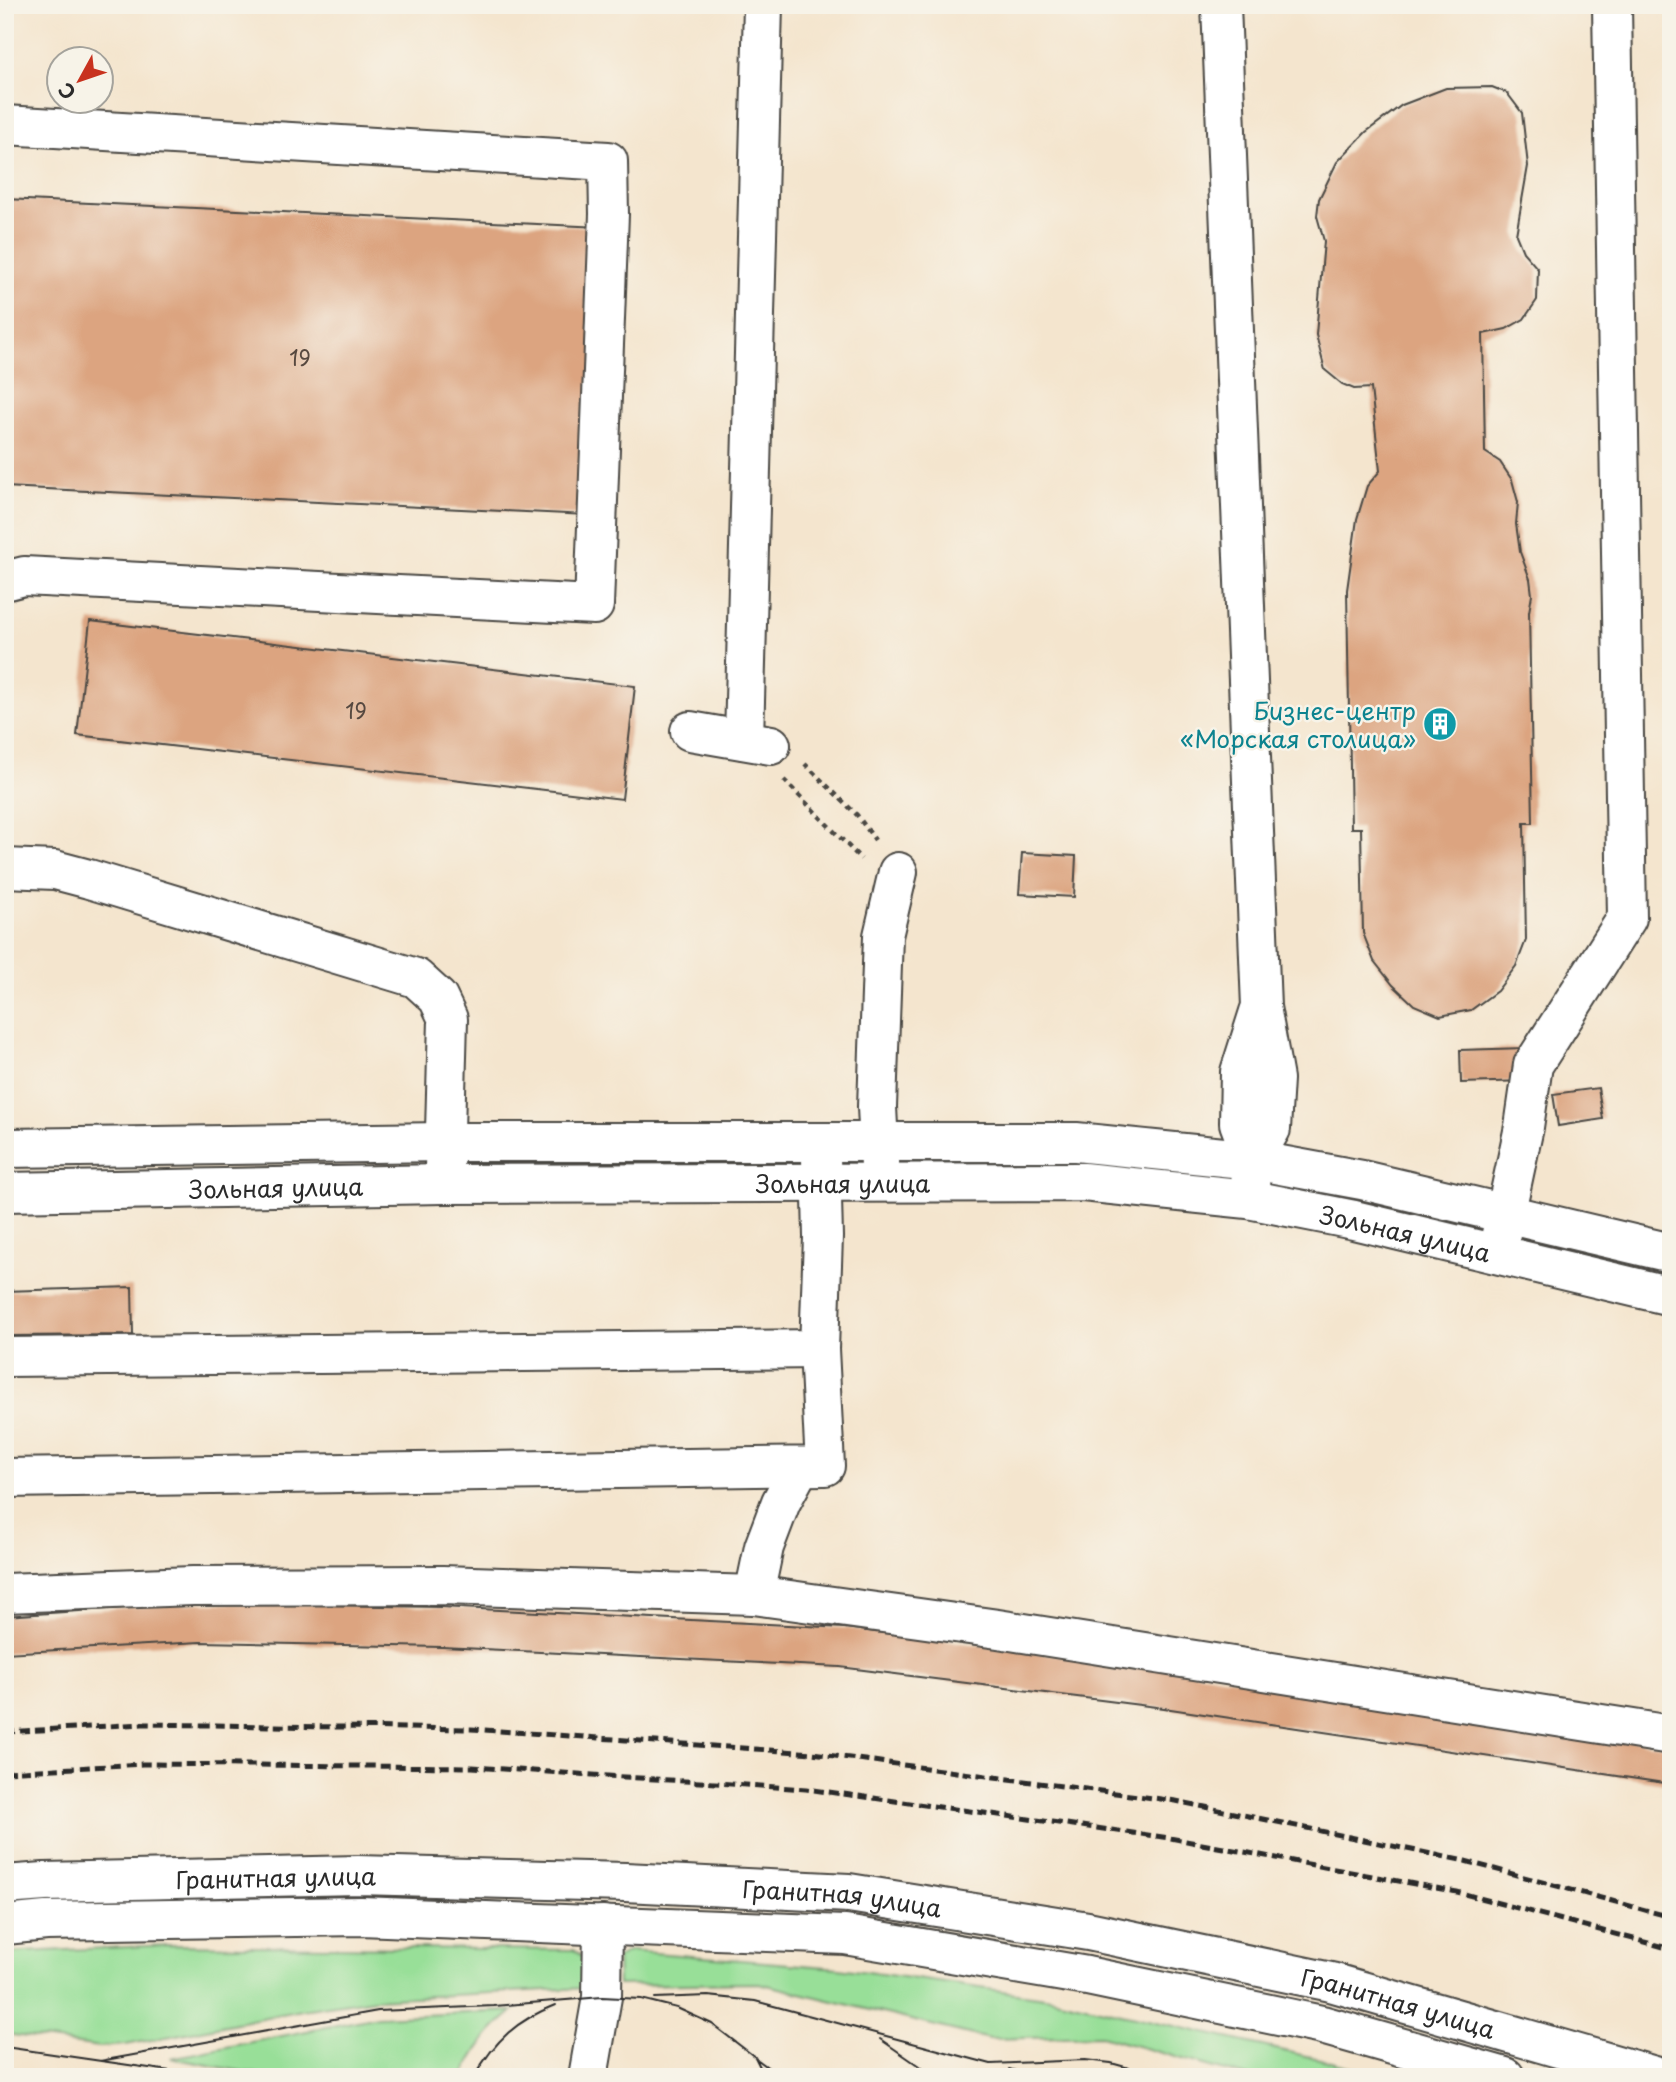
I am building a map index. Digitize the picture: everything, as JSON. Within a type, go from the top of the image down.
[{"type":"street","points":[[690,731],[757,742],[763,5]]},
{"type":"street","points":[[1220,5],[1261,1007],[1274,1079],[1271,1129],[1253,1160],[1248,1199]]},
{"type":"street","points":[[1497,1254],[1524,1127],[1533,1065],[1627,918],[1612,5]]},
{"type":"street","points":[[5,125],[608,161],[609,214],[594,605],[24,576],[5,581]]},
{"type":"street","points":[[5,867],[55,870],[89,878],[416,978],[438,998],[447,1019],[444,1184]]},
{"type":"street","points":[[881,1184],[877,1107],[883,936],[895,885]]},
{"type":"street","name":"Зольная улица","points":[[5,1148],[444,1142],[1076,1142],[1253,1160],[1362,1180],[1671,1253]]},
{"type":"street","points":[[5,1478],[825,1466],[819,1349],[823,1237],[820,1142]]},
{"type":"street","name":"Зольная улица","points":[[5,1192],[444,1184],[1083,1182],[1248,1199],[1354,1220],[1671,1296]]},
{"type":"street","points":[[5,1357],[819,1349]]},
{"type":"street","points":[[754,1595],[764,1547],[781,1502],[800,1467]]},
{"type":"street","points":[[5,1593],[193,1586],[442,1585],[754,1595],[1012,1631],[1671,1735]]},
{"type":"street","name":"Гранитная улица","points":[[5,1885],[358,1875],[625,1881],[849,1893],[1088,1931],[1331,1982],[1658,2077]]},
{"type":"street","name":"Гранитная улица","points":[[5,1925],[46,1920],[361,1916],[845,1935],[1073,1973],[1322,2025],[1506,2077]]},
{"type":"street","points":[[588,2077],[602,1997],[603,1925]]},
{"type":"path","points":[[757,742],[785,781],[859,856],[895,885]]},
{"type":"path","points":[[757,742],[805,765],[857,815],[895,885]]},
{"type":"green space","points":[[168,1945],[574,1950],[585,1959],[586,1988],[375,1999],[302,2010],[126,2045],[100,2047],[5,2034],[5,1953]]},
{"type":"green space","points":[[630,1951],[839,1968],[1051,1998],[1390,2077],[1247,2077],[1101,2036],[989,2039],[759,1983],[618,1985],[617,1958]]},
{"type":"green space","points":[[514,2011],[484,2041],[463,2077],[273,2077],[171,2058],[377,2017]]},
{"type":"building","points":[[1492,87],[1507,93],[1522,113],[1528,166],[1516,235],[1523,252],[1538,269],[1537,300],[1524,319],[1506,329],[1483,334],[1485,452],[1500,462],[1512,480],[1518,502],[1516,524],[1520,552],[1530,579],[1532,595],[1529,612],[1533,823],[1524,823],[1526,940],[1516,966],[1497,991],[1471,1010],[1440,1016],[1414,1005],[1393,985],[1374,961],[1363,933],[1361,828],[1351,828],[1347,590],[1357,519],[1367,486],[1380,471],[1371,388],[1354,389],[1342,384],[1325,370],[1316,335],[1324,241],[1317,216],[1319,199],[1337,162],[1366,132],[1402,105],[1446,88]]},
{"type":"building","points":[[5,199],[600,227],[587,515],[5,487]]},
{"type":"building","points":[[90,621],[635,686],[622,799],[77,735]]},
{"type":"building","points":[[1022,853],[1076,856],[1074,897],[1019,894]]},
{"type":"building","points":[[1525,1048],[1525,1081],[1461,1083],[1460,1050]]},
{"type":"building","points":[[1598,1088],[1603,1119],[1558,1126],[1553,1094]]},
{"type":"building","points":[[132,1287],[133,1335],[5,1336],[5,1291]]},
{"type":"building","points":[[199,1603],[441,1607],[844,1628],[1171,1669],[1671,1747],[1671,1784],[1164,1708],[840,1667],[442,1647],[200,1642],[5,1653],[5,1616]]},
{"type":"tram line","points":[[655,1998],[708,1996],[755,2001],[991,2064],[1085,2060],[1111,2063],[1162,2077]]},
{"type":"tram line","points":[[100,2061],[378,2011],[494,2006],[602,1997],[641,1999],[677,2008],[712,2024],[755,2057],[765,2077]]},
{"type":"tram line","points":[[474,2077],[490,2052],[508,2033],[530,2017],[556,2005]]},
{"type":"tram line","points":[[880,2039],[935,2077]]},
{"type":"tram line","points":[[5,2047],[211,2077]]},
{"type":"tram line","points":[[758,2060],[781,2077]]},
{"type":"tram line","points":[[1009,2069],[1036,2077]]},
{"type":"tram line","points":[[5,2071],[46,2077]]},
{"type":"railway","points":[[5,1732],[142,1724],[471,1729],[812,1753],[1176,1801],[1465,1861],[1671,1917]]},
{"type":"railway","points":[[5,1772],[142,1764],[472,1767],[806,1789],[1170,1838],[1457,1892],[1671,1949]]},
{"type":"place","name":"Бизнес-центр «Морская столица»","points":[[1440,724]]}]
